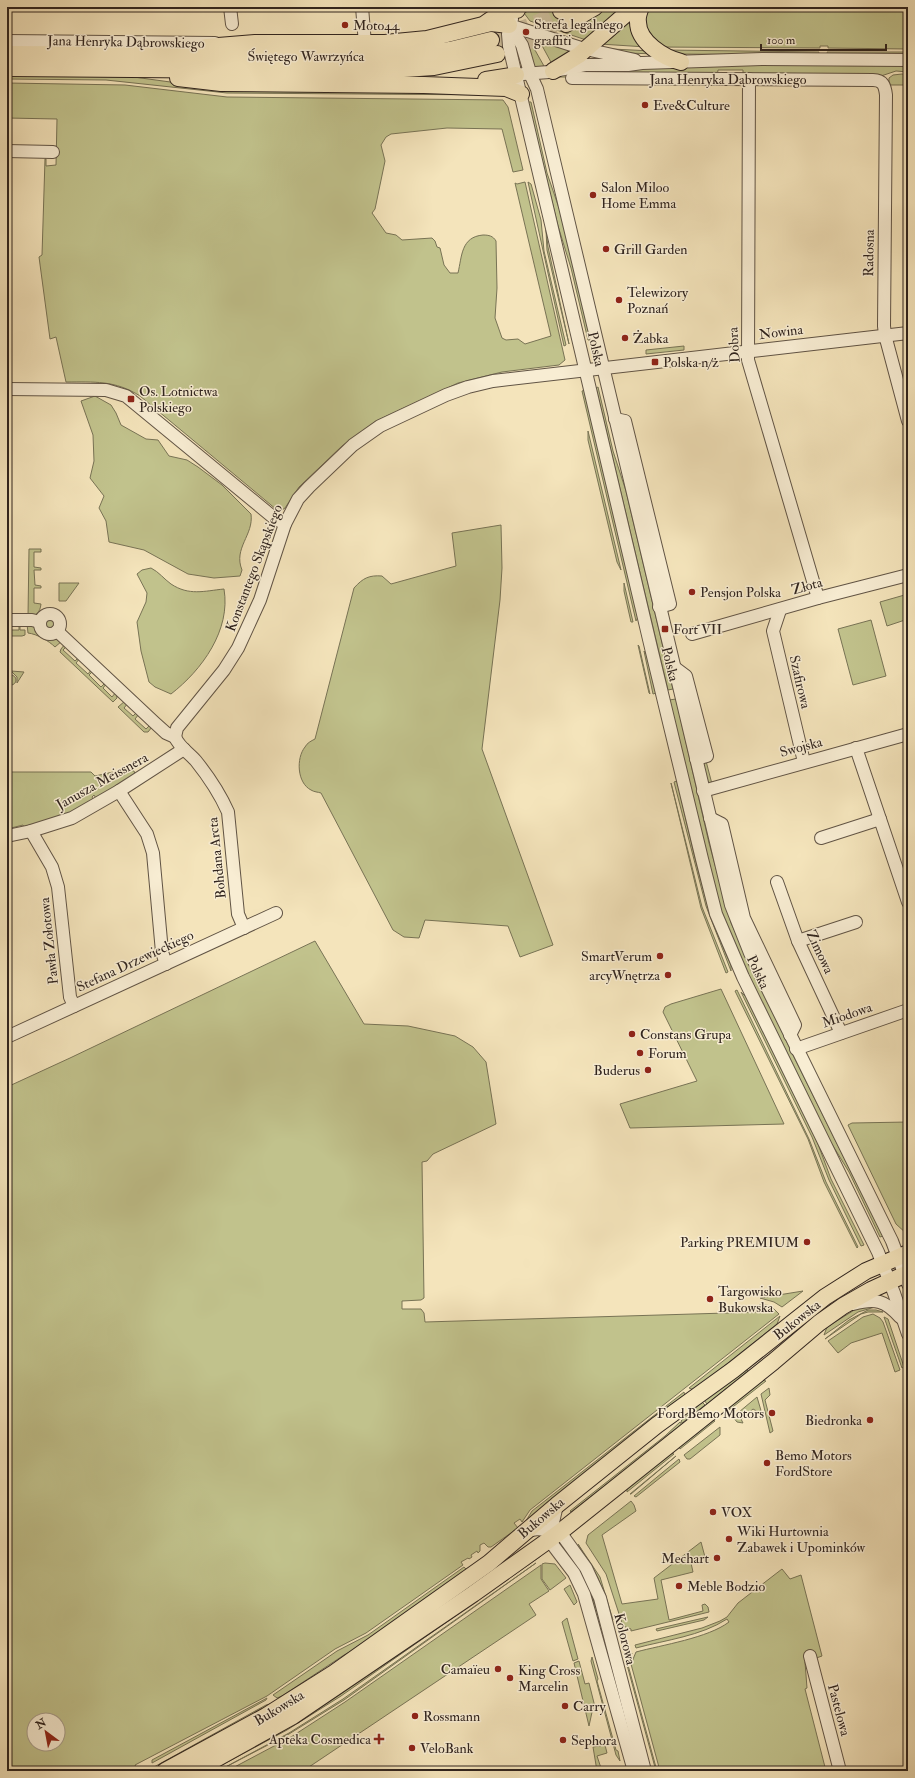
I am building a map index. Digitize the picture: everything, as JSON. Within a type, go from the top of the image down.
[{"type":"main road","points":[[565,14],[595,7]]},
{"type":"main road","points":[[551,71],[569,62],[634,7]]},
{"type":"main road","points":[[640,7],[638,22],[640,30],[646,40],[664,55],[681,62]]},
{"type":"main road","points":[[485,24],[495,16],[520,8]]},
{"type":"main road","points":[[119,55],[244,43],[365,44],[427,39],[485,24],[497,23],[509,25]]},
{"type":"main road","name":"Świętego Wawrzyńca","points":[[119,55],[395,56],[494,47],[442,66],[388,70],[129,69]]},
{"type":"main road","name":"Jana Henryka Dąbrowskiego","points":[[7,54],[119,55]]},
{"type":"main road","name":"Jana Henryka Dąbrowskiego","points":[[7,68],[129,69]]},
{"type":"main road","points":[[129,69],[184,79],[222,83],[424,85],[506,88],[521,94]]},
{"type":"main road","points":[[424,85],[474,82],[523,74]]},
{"type":"main road","name":"Bukowska","points":[[165,1771],[254,1723],[316,1686],[489,1563],[557,1505],[657,1425],[739,1365],[825,1297],[866,1272],[903,1255]]},
{"type":"main road","name":"Bukowska","points":[[194,1771],[267,1731],[325,1696],[473,1594],[553,1534],[773,1362],[810,1330],[843,1306],[889,1281],[907,1277]]},
{"type":"street","points":[[230,7],[232,24]]},
{"type":"street","points":[[362,7],[365,44]]},
{"type":"street","points":[[509,25],[520,8]]},
{"type":"street","name":"Jana Henryka Dąbrowskiego","points":[[509,25],[585,49],[628,57],[642,63]]},
{"type":"street","name":"Polska","points":[[509,25],[522,46],[523,74],[521,94],[716,914],[743,977],[882,1264],[908,1334]]},
{"type":"street","name":"Jana Henryka Dąbrowskiego","points":[[7,41],[244,43]]},
{"type":"street","name":"Jana Henryka Dąbrowskiego","points":[[523,74],[585,65],[628,65],[642,63],[755,59],[908,60]]},
{"type":"street","points":[[537,89],[551,71]]},
{"type":"street","name":"Polska","points":[[523,74],[537,89],[602,368],[620,420],[664,606],[674,667],[686,676],[707,756],[696,759],[710,818],[722,824],[744,918],[796,1025],[790,1035],[796,1049],[903,1255],[907,1277]]},
{"type":"street","name":"Jana Henryka Dąbrowskiego","points":[[572,78],[879,80],[883,83]]},
{"type":"street","name":"Dobra","points":[[748,79],[748,360],[818,598]]},
{"type":"street","name":"Radosna","points":[[883,83],[886,95],[883,294],[885,335],[908,421]]},
{"type":"street","points":[[7,151],[53,152]]},
{"type":"street","name":"Nowina","points":[[586,370],[908,333]]},
{"type":"street","name":"Konstantego Skąpskiego","points":[[175,737],[177,728],[224,670],[238,648],[260,600],[285,524],[298,499],[353,445],[380,426],[417,408],[468,387],[493,381],[586,370]]},
{"type":"street","points":[[7,389],[106,390],[129,397],[273,517],[285,524]]},
{"type":"street","name":"Złota","points":[[692,634],[818,598],[908,575]]},
{"type":"street","name":"Szafirowa","points":[[780,610],[773,631],[804,762]]},
{"type":"street","name":"Bohdana Arcta","points":[[7,620],[32,620],[40,622],[46,615],[56,615],[60,624],[58,631],[166,733],[175,737],[179,745],[198,764],[224,803],[228,812],[238,914],[244,928]]},
{"type":"street","name":"Swojska","points":[[703,791],[908,734]]},
{"type":"street","points":[[856,748],[908,902]]},
{"type":"street","name":"Janusza Meissnera","points":[[7,836],[31,831],[72,818],[119,791],[184,749]]},
{"type":"street","points":[[119,791],[147,834],[153,853],[162,952],[166,964]]},
{"type":"street","points":[[821,838],[880,819]]},
{"type":"street","name":"Pawła Zołotowa","points":[[31,831],[52,867],[58,887],[70,997],[74,1006]]},
{"type":"street","name":"Zimowa","points":[[777,882],[798,941],[841,1033]]},
{"type":"street","name":"Stefana Drzewieckiego","points":[[7,1037],[276,913]]},
{"type":"street","points":[[798,941],[856,922]]},
{"type":"street","name":"Miodowa","points":[[796,1049],[908,1010]]},
{"type":"street","points":[[843,1306],[863,1301],[882,1302],[892,1308],[904,1321]]},
{"type":"street","points":[[526,1531],[538,1529],[553,1534],[557,1505]]},
{"type":"street","name":"Kolorowa","points":[[553,1534],[584,1594],[634,1771]]},
{"type":"street","name":"Kolorowa","points":[[553,1534],[586,1568],[600,1598],[645,1771]]},
{"type":"street","name":"Pastelowa","points":[[810,1656],[840,1771]]},
{"type":"green space","points":[[538,7],[558,7],[563,16],[578,7],[628,7],[589,41],[530,21],[524,13]]},
{"type":"green space","points":[[644,7],[908,7],[908,49],[828,48],[828,46],[820,46],[820,48],[657,47],[646,36]]},
{"type":"green space","points":[[634,15],[646,47],[600,44]]},
{"type":"green space","points":[[523,35],[527,36],[544,66],[534,68],[529,45]]},
{"type":"green space","points":[[539,40],[570,50],[571,51],[552,64]]},
{"type":"green space","points":[[612,49],[652,51],[656,54],[627,53]]},
{"type":"green space","points":[[666,50],[819,52],[818,55],[676,54]]},
{"type":"green space","points":[[827,52],[908,52],[908,56],[828,55]]},
{"type":"green space","points":[[732,64],[908,65],[908,72],[896,71],[881,76],[743,77],[743,70],[718,70],[717,77],[559,77],[561,73],[579,69]]},
{"type":"green space","points":[[7,73],[119,75],[207,87],[403,90],[495,95],[227,93],[106,80],[7,79]]},
{"type":"green space","points":[[893,75],[908,75],[908,85],[889,85],[889,78]]},
{"type":"green space","points":[[7,83],[125,85],[227,97],[503,100],[508,107],[523,170],[513,172],[502,129],[447,128],[391,134],[386,137],[381,145],[385,161],[375,209],[372,213],[386,233],[396,235],[402,240],[432,238],[437,247],[440,248],[444,265],[450,273],[458,273],[464,248],[470,239],[483,235],[494,238],[496,241],[497,288],[495,318],[502,338],[506,340],[518,339],[525,344],[551,336],[515,183],[525,182],[565,360],[559,365],[502,372],[458,383],[376,421],[342,446],[299,487],[285,508],[282,510],[277,510],[140,396],[122,387],[104,383],[66,382],[56,337],[50,339],[39,257],[42,255],[45,159],[46,166],[56,165],[57,119],[7,118]]},
{"type":"green space","points":[[528,102],[531,102],[547,173],[562,217],[591,340],[588,340],[571,268],[558,226]]},
{"type":"green space","points":[[528,182],[531,184],[541,220],[544,251],[566,345],[564,346]]},
{"type":"green space","points":[[546,230],[548,247],[569,344],[547,250]]},
{"type":"green space","points":[[684,346],[684,350],[646,354],[646,350]]},
{"type":"green space","points":[[598,387],[613,451],[626,491],[673,689],[668,690],[596,388]]},
{"type":"green space","points":[[585,390],[638,617],[636,621],[582,391]]},
{"type":"green space","points":[[95,396],[111,405],[121,425],[146,439],[158,440],[169,456],[187,460],[198,467],[222,485],[251,514],[250,529],[240,555],[242,570],[240,576],[214,578],[188,574],[144,550],[109,542],[106,521],[99,508],[104,496],[90,478],[94,461],[93,435],[81,401]]},
{"type":"green space","points":[[588,431],[621,570],[617,562],[588,440]]},
{"type":"green space","points":[[501,525],[502,568],[500,600],[482,749],[553,945],[520,957],[508,926],[425,920],[419,938],[404,937],[393,930],[321,793],[312,791],[306,787],[299,770],[302,752],[307,744],[315,739],[354,588],[363,580],[373,576],[382,576],[391,584],[456,566],[452,533]]},
{"type":"green space","points":[[29,549],[41,549],[41,552],[34,552],[34,567],[41,568],[41,570],[34,570],[35,585],[41,586],[41,588],[34,588],[34,603],[41,604],[40,610],[37,613],[28,616]]},
{"type":"green space","points":[[151,568],[157,571],[171,584],[184,590],[197,592],[224,589],[225,604],[223,619],[212,648],[193,673],[171,694],[155,687],[149,682],[141,651],[137,622],[146,602],[147,593],[137,574],[142,570]]},
{"type":"green space","points":[[59,583],[79,583],[66,601],[59,601]]},
{"type":"green space","points":[[624,583],[633,622],[631,622],[624,591]]},
{"type":"green space","points":[[908,594],[908,619],[887,626],[880,602]]},
{"type":"green space","points":[[48,618],[52,618],[56,624],[52,630],[48,630],[44,626],[44,622]]},
{"type":"green space","points":[[871,620],[886,676],[853,685],[838,629]]},
{"type":"green space","points":[[9,624],[11,624],[11,630],[19,630],[20,624],[20,630],[25,630],[25,635],[7,636]]},
{"type":"green space","points":[[27,624],[36,627],[43,636],[57,638],[62,641],[55,647],[43,638],[28,633]]},
{"type":"green space","points":[[65,644],[67,646],[63,650],[75,661],[79,657],[80,658],[76,663],[88,674],[92,669],[93,671],[89,675],[101,687],[106,682],[107,683],[103,688],[112,697],[116,692],[117,698],[113,702],[60,652]]},
{"type":"green space","points":[[638,645],[639,646],[650,694],[649,693]]},
{"type":"green space","points":[[644,651],[648,656],[656,693],[653,694]]},
{"type":"green space","points":[[11,671],[24,672],[17,683],[17,677]]},
{"type":"green space","points":[[9,675],[13,675],[15,676],[15,684],[9,685],[6,682],[6,678]]},
{"type":"green space","points":[[676,699],[709,843],[731,923],[792,1053],[883,1236],[880,1237],[849,1172],[827,1136],[757,994],[726,925],[719,904],[669,700]]},
{"type":"green space","points":[[125,701],[128,703],[124,708],[133,716],[137,712],[139,714],[135,719],[146,729],[150,725],[152,727],[148,732],[144,732],[118,707]]},
{"type":"green space","points":[[706,761],[712,784],[707,781],[702,763]]},
{"type":"green space","points":[[130,770],[134,771],[135,774],[97,800],[94,795],[92,797],[94,801],[83,808],[25,829],[23,825],[11,828],[12,832],[7,834],[7,772],[91,772],[95,776],[113,772],[114,775]]},
{"type":"green space","points":[[677,781],[699,874],[721,943],[731,965],[731,971],[706,906],[674,782]]},
{"type":"green space","points":[[671,783],[702,907],[728,972],[726,973],[701,908]]},
{"type":"green space","points":[[315,941],[364,1024],[408,1026],[455,1036],[473,1047],[486,1062],[496,1124],[433,1154],[427,1161],[422,1162],[424,1298],[421,1300],[402,1301],[402,1309],[421,1309],[424,1313],[425,1322],[760,1312],[760,1304],[771,1306],[779,1314],[530,1510],[522,1522],[520,1519],[514,1523],[518,1528],[491,1547],[488,1547],[484,1543],[480,1545],[480,1551],[478,1553],[477,1551],[471,1555],[472,1557],[461,1562],[463,1565],[366,1633],[335,1649],[267,1696],[135,1765],[136,1767],[133,1771],[7,1771],[7,1087]]},
{"type":"green space","points":[[721,989],[784,1124],[630,1128],[620,1104],[697,1081],[663,1012],[665,1007]]},
{"type":"green space","points":[[737,990],[809,1139],[826,1182],[858,1247],[857,1248],[824,1182],[808,1139],[735,991]]},
{"type":"green space","points":[[741,992],[747,998],[815,1136],[831,1179],[864,1245],[861,1246],[829,1180],[812,1137]]},
{"type":"green space","points":[[908,1122],[907,1234],[896,1224],[848,1125],[852,1123]]},
{"type":"green space","points":[[803,1291],[782,1307],[774,1302],[760,1298]]},
{"type":"green space","points":[[864,1304],[875,1307],[858,1312],[824,1335],[827,1327]]},
{"type":"green space","points":[[868,1310],[883,1312],[868,1312],[861,1314],[825,1339],[849,1320]]},
{"type":"green space","points":[[873,1314],[880,1318],[883,1322],[900,1370],[895,1372],[882,1333],[851,1343],[838,1353],[828,1341],[863,1317]]},
{"type":"green space","points":[[780,1316],[777,1324],[694,1390],[689,1388]]},
{"type":"green space","points":[[884,1317],[888,1319],[904,1367],[902,1368]]},
{"type":"green space","points":[[746,1368],[748,1371],[707,1404],[704,1400]]},
{"type":"green space","points":[[762,1380],[766,1381],[729,1410],[730,1406]]},
{"type":"green space","points":[[769,1388],[770,1395],[765,1400],[773,1431],[770,1433],[761,1394]]},
{"type":"green space","points":[[684,1392],[685,1397],[524,1524],[532,1511]]},
{"type":"green space","points":[[757,1397],[762,1414],[753,1409],[741,1419],[743,1423],[737,1422],[733,1417]]},
{"type":"green space","points":[[702,1402],[705,1405],[682,1423],[681,1421]]},
{"type":"green space","points":[[712,1420],[715,1421],[680,1449],[679,1446]]},
{"type":"green space","points":[[680,1422],[682,1425],[571,1512],[570,1511],[665,1436]]},
{"type":"green space","points":[[720,1427],[720,1435],[690,1459],[687,1459],[684,1455]]},
{"type":"green space","points":[[670,1453],[674,1454],[627,1492],[627,1486]]},
{"type":"green space","points":[[676,1456],[631,1494],[630,1494]]},
{"type":"green space","points":[[679,1459],[680,1462],[636,1497],[634,1496]]},
{"type":"green space","points":[[631,1501],[636,1511],[602,1535],[622,1604],[658,1599],[654,1578],[701,1542],[705,1557],[691,1563],[693,1572],[661,1580],[669,1620],[703,1611],[702,1605],[705,1604],[708,1607],[709,1612],[631,1631],[631,1629],[623,1626],[606,1574],[586,1543],[588,1535]]},
{"type":"green space","points":[[578,1544],[600,1577],[613,1620],[612,1621],[598,1578]]},
{"type":"green space","points":[[567,1552],[588,1586],[601,1624],[597,1625],[564,1554]]},
{"type":"green space","points":[[541,1555],[341,1696],[287,1730],[211,1771],[203,1771]]},
{"type":"green space","points":[[536,1563],[344,1700],[289,1734],[218,1771],[289,1733],[343,1699]]},
{"type":"green space","points":[[542,1564],[555,1564],[566,1578],[550,1590],[542,1579]]},
{"type":"green space","points":[[541,1565],[541,1579],[549,1591],[529,1604],[536,1615],[303,1771],[227,1771],[291,1737],[345,1702]]},
{"type":"green space","points":[[464,1567],[466,1569],[455,1581],[376,1638],[344,1655],[282,1696],[277,1698],[273,1695],[337,1651],[368,1635]]},
{"type":"green space","points":[[782,1569],[790,1579],[801,1575],[822,1656],[805,1662],[807,1688],[805,1689],[826,1771],[660,1771],[631,1664],[636,1652],[697,1637],[720,1628],[729,1622],[727,1619],[706,1630],[671,1640],[636,1648],[635,1645],[702,1628],[720,1621],[727,1617],[738,1603]]},
{"type":"green space","points":[[570,1585],[577,1602],[574,1605],[564,1589]]},
{"type":"green space","points":[[708,1617],[704,1620],[657,1631],[656,1629]]},
{"type":"green space","points":[[567,1618],[578,1659],[573,1661],[562,1622]]},
{"type":"green space","points":[[632,1653],[628,1665],[657,1771],[627,1665],[627,1658]]},
{"type":"green space","points":[[592,1657],[598,1679],[597,1681],[620,1761],[616,1755],[591,1661]]},
{"type":"green space","points":[[579,1661],[585,1684],[589,1683],[594,1703],[589,1726],[574,1663]]},
{"type":"green space","points":[[267,1698],[266,1700],[152,1763],[152,1760]]},
{"type":"green space","points":[[270,1704],[244,1723],[156,1770],[154,1767],[266,1705]]},
{"type":"green space","points":[[605,1745],[607,1753],[597,1756],[602,1771],[597,1771],[593,1747]]},
{"type":"tunnel","points":[[491,40],[535,24],[561,11]]},
{"type":"tunnel","points":[[497,54],[566,24]]},
{"type":"place","name":"Moto44","points":[[345,25]]},
{"type":"place","name":"Strefa legalnego graffiti","points":[[526,32]]},
{"type":"place","name":"Eve&Culture","points":[[645,105]]},
{"type":"place","name":"Salon Miloo Home Emma","points":[[593,195]]},
{"type":"place","name":"Grill Garden","points":[[606,249]]},
{"type":"place","name":"Telewizory Poznań","points":[[619,300]]},
{"type":"place","name":"Żabka","points":[[625,338]]},
{"type":"place","name":"Polska n/ż","points":[[655,362]]},
{"type":"place","name":"Os. Lotnictwa Polskiego","points":[[131,399]]},
{"type":"place","name":"Pensjon Polska","points":[[692,592]]},
{"type":"place","name":"Fort VII","points":[[665,629]]},
{"type":"place","name":"SmartVerum","points":[[660,956]]},
{"type":"place","name":"arcyWnętrza","points":[[668,975]]},
{"type":"place","name":"Constans Grupa","points":[[632,1034]]},
{"type":"place","name":"Forum","points":[[640,1053]]},
{"type":"place","name":"Buderus","points":[[648,1070]]},
{"type":"place","name":"Parking PREMIUM","points":[[807,1242]]},
{"type":"place","name":"Targowisko Bukowska","points":[[710,1299]]},
{"type":"place","name":"Ford Bemo Motors","points":[[772,1413]]},
{"type":"place","name":"Biedronka","points":[[870,1420]]},
{"type":"place","name":"Bemo Motors FordStore","points":[[767,1463]]},
{"type":"place","name":"VOX","points":[[713,1512]]},
{"type":"place","name":"Wiki Hurtownia Zabawek i Upominków","points":[[729,1539]]},
{"type":"place","name":"Mechart","points":[[717,1558]]},
{"type":"place","name":"Meble Bodzio","points":[[679,1586]]},
{"type":"place","name":"Camaïeu","points":[[498,1669]]},
{"type":"place","name":"King Cross Marcelin","points":[[510,1678]]},
{"type":"place","name":"Carry","points":[[565,1706]]},
{"type":"place","name":"Rossmann","points":[[415,1716]]},
{"type":"place","name":"Apteka Cosmedica","points":[[379,1739]]},
{"type":"place","name":"Sephora","points":[[563,1740]]},
{"type":"place","name":"VeloBank","points":[[412,1748]]}]
